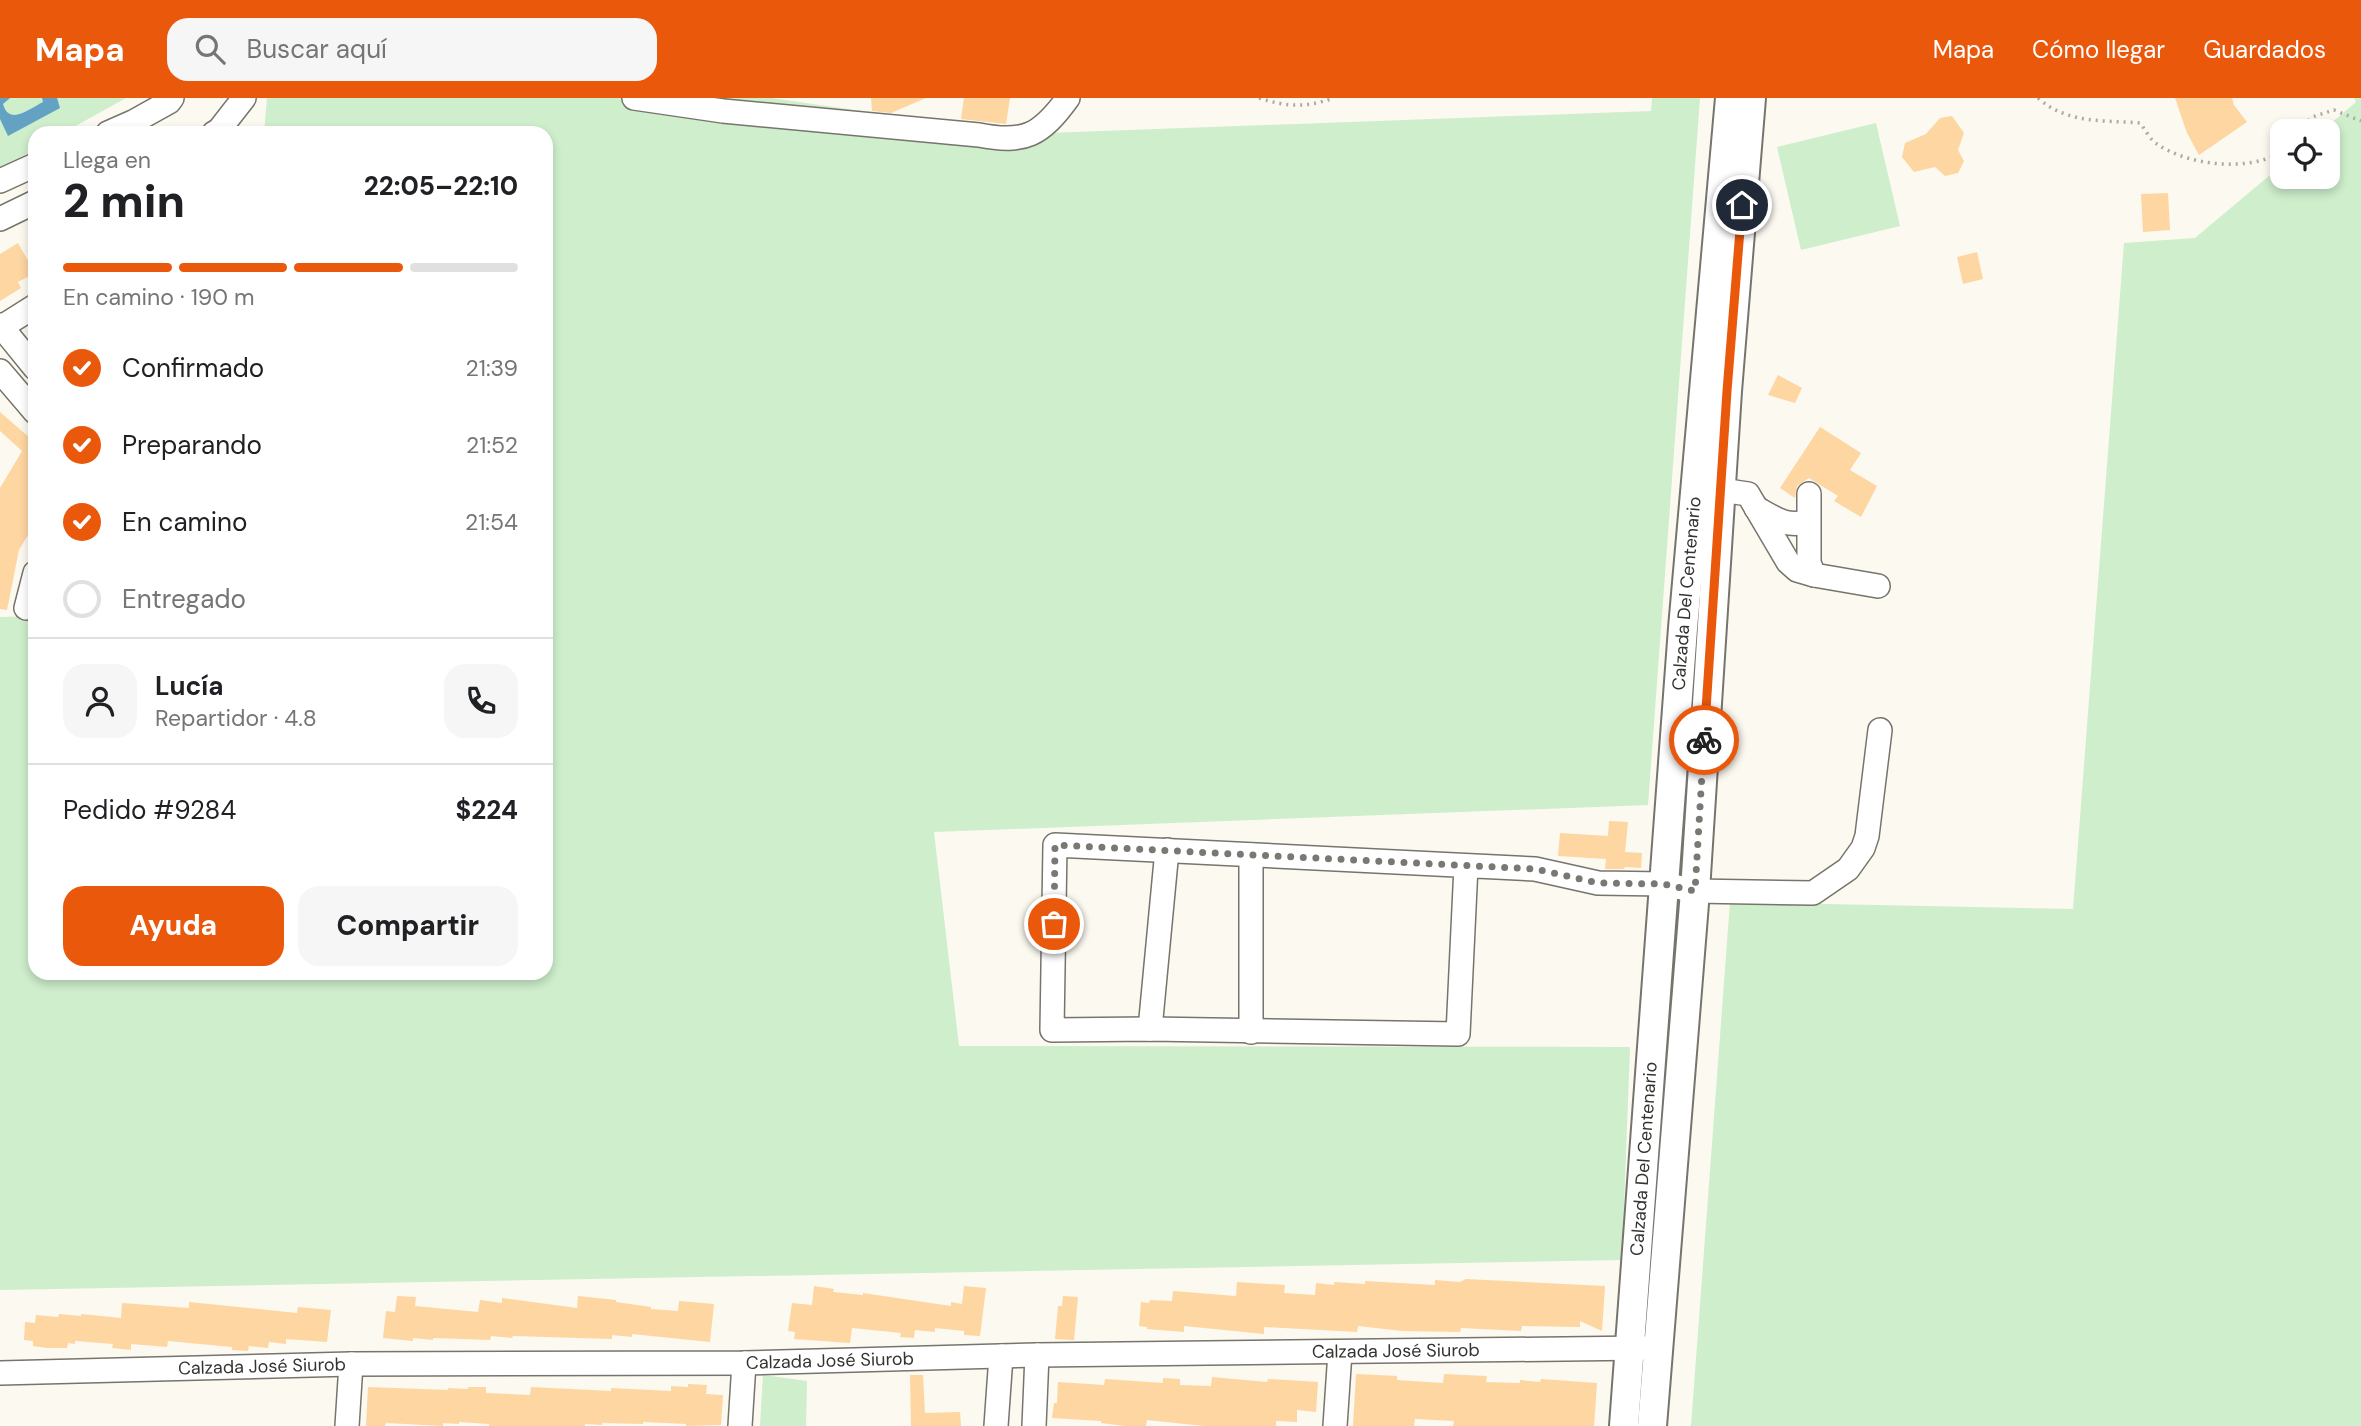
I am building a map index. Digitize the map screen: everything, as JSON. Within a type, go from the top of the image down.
[{"type":"main road","name":"Calzada Del Centenario","points":[[1652,1426],[1644,1348],[1664,884],[1683,628],[1730,98]]},
{"type":"main road","name":"Calzada Del Centenario","points":[[1624,1426],[1644,1348],[1695,891],[1721,490],[1751,98]]},
{"type":"street","points":[[124,126],[172,98]]},
{"type":"street","points":[[222,126],[244,98]]},
{"type":"street","points":[[634,98],[723,111],[1001,139],[1022,138],[1051,121],[1068,98]]},
{"type":"street","points":[[0,181],[28,168]]},
{"type":"street","points":[[0,219],[28,205]]},
{"type":"street","points":[[28,310],[0,327],[28,360]]},
{"type":"street","points":[[0,371],[28,404]]},
{"type":"street","points":[[1721,490],[1748,494],[1788,562],[1797,570],[1878,586]]},
{"type":"street","points":[[1809,494],[1809,563],[1814,575]]},
{"type":"street","points":[[1756,508],[1784,523],[1795,525],[1808,522]]},
{"type":"street","points":[[26,608],[28,600]]},
{"type":"street","points":[[1466,866],[1458,1034],[1052,1030],[1055,845],[1535,869],[1598,883],[1664,884],[1695,891],[1814,893],[1848,869],[1863,848],[1867,836],[1880,730]]},
{"type":"street","points":[[1150,1029],[1167,850]]},
{"type":"street","points":[[1251,855],[1251,1032]]},
{"type":"street","name":"Calzada José Siurob","points":[[0,1373],[351,1364],[744,1363],[1037,1355],[1644,1348]]},
{"type":"street","points":[[1335,1426],[1340,1352]]},
{"type":"street","points":[[1034,1426],[1037,1355]]},
{"type":"street","points":[[996,1426],[1001,1356]]},
{"type":"street","points":[[740,1426],[744,1363]]},
{"type":"street","points":[[347,1426],[351,1364]]},
{"type":"path","points":[[1259,98],[1278,104],[1309,106],[1334,98]]},
{"type":"path","points":[[2038,98],[2048,107],[2073,118],[2140,123],[2155,143],[2192,159],[2240,165],[2270,158]]},
{"type":"path","points":[[2310,119],[2334,110],[2361,121]]},
{"type":"green space","points":[[0,98],[126,98],[76,126],[28,126],[28,153],[0,169]]},
{"type":"green space","points":[[267,98],[771,98],[1021,134],[1651,111],[1652,98],[1700,98],[1648,805],[934,832],[959,1046],[1630,1047],[1622,1260],[0,1290],[0,617],[28,616],[28,980],[553,980],[553,126],[265,126]]},
{"type":"green space","points":[[2354,98],[2361,98],[2361,1426],[1691,1426],[1730,902],[2073,909],[2124,243],[2195,238],[2270,175],[2270,189],[2340,189],[2340,119],[2336,119],[2356,102]]},
{"type":"green space","points":[[1876,123],[1900,226],[1801,250],[1777,147]]},
{"type":"green space","points":[[763,1375],[807,1381],[806,1426],[760,1426]]},
{"type":"water","points":[[0,98],[10,98],[3,104],[6,111],[15,115],[43,102],[42,98],[57,98],[60,108],[8,136],[0,119]]},
{"type":"building","points":[[871,98],[926,98],[891,113],[872,111]]},
{"type":"building","points":[[964,98],[1010,98],[1006,124],[961,119]]},
{"type":"building","points":[[2175,98],[2232,98],[2247,122],[2199,155],[2187,133]]},
{"type":"building","points":[[1952,116],[1964,133],[1958,150],[1964,161],[1958,173],[1945,176],[1935,167],[1914,172],[1902,157],[1905,143],[1926,134],[1940,118]]},
{"type":"building","points":[[2168,193],[2170,230],[2143,232],[2141,194]]},
{"type":"building","points":[[18,243],[28,261],[28,277],[18,282],[21,288],[0,301],[0,254]]},
{"type":"building","points":[[1977,252],[1983,279],[1963,284],[1957,257]]},
{"type":"building","points":[[1778,375],[1802,388],[1795,403],[1768,395]]},
{"type":"building","points":[[0,412],[28,436],[28,535],[19,550],[7,610],[0,609],[0,488],[22,451],[0,431]]},
{"type":"building","points":[[1820,427],[1861,453],[1850,470],[1877,486],[1861,517],[1834,501],[1838,496],[1809,478],[1797,486],[1795,498],[1780,488]]},
{"type":"building","points":[[1609,821],[1628,822],[1625,852],[1642,853],[1641,868],[1605,869],[1606,859],[1558,856],[1560,833],[1608,836]]},
{"type":"building","points":[[1466,1279],[1605,1286],[1602,1331],[1580,1321],[1580,1327],[1522,1326],[1521,1331],[1461,1328],[1460,1332],[1402,1331],[1358,1326],[1357,1332],[1264,1327],[1264,1334],[1184,1326],[1184,1332],[1139,1326],[1141,1302],[1172,1301],[1173,1291],[1236,1296],[1237,1282],[1285,1285],[1284,1293],[1315,1295],[1316,1283],[1365,1284],[1365,1281],[1435,1285],[1435,1280],[1460,1282]]},
{"type":"building","points":[[814,1286],[834,1289],[833,1292],[863,1293],[951,1306],[951,1302],[962,1304],[964,1286],[986,1288],[980,1336],[964,1335],[964,1331],[935,1328],[935,1332],[915,1330],[914,1338],[900,1337],[901,1333],[852,1328],[850,1343],[794,1339],[795,1332],[788,1331],[792,1303],[812,1305]]},
{"type":"building","points":[[397,1296],[416,1297],[415,1306],[478,1312],[480,1300],[502,1303],[502,1298],[577,1308],[578,1296],[678,1311],[679,1301],[714,1304],[710,1342],[632,1334],[632,1337],[612,1335],[612,1339],[491,1336],[490,1340],[413,1338],[413,1341],[383,1338],[386,1311],[395,1312]]},
{"type":"building","points":[[1063,1296],[1078,1297],[1074,1340],[1055,1339],[1058,1306],[1062,1306]]},
{"type":"building","points":[[189,1302],[297,1313],[298,1307],[331,1310],[327,1342],[286,1339],[286,1344],[269,1342],[268,1348],[249,1346],[248,1351],[168,1341],[167,1347],[131,1344],[131,1350],[112,1348],[113,1344],[75,1341],[75,1344],[68,1343],[67,1348],[47,1348],[33,1346],[33,1341],[24,1340],[25,1322],[35,1323],[36,1315],[58,1317],[59,1314],[81,1314],[121,1318],[122,1303],[189,1308]]},
{"type":"building","points":[[1356,1374],[1397,1376],[1397,1380],[1443,1383],[1444,1374],[1487,1376],[1486,1382],[1540,1382],[1541,1379],[1597,1383],[1594,1426],[1453,1426],[1454,1421],[1415,1419],[1414,1426],[1353,1426]]},
{"type":"building","points":[[910,1375],[923,1375],[925,1413],[960,1412],[961,1426],[911,1426]]},
{"type":"building","points":[[1212,1377],[1267,1382],[1268,1379],[1318,1382],[1316,1412],[1297,1410],[1297,1422],[1276,1421],[1276,1426],[1204,1426],[1147,1420],[1146,1426],[1125,1426],[1101,1421],[1052,1418],[1054,1403],[1057,1403],[1058,1382],[1104,1385],[1105,1379],[1163,1383],[1163,1378],[1180,1379],[1180,1385],[1211,1386]]},
{"type":"building","points":[[688,1384],[707,1385],[706,1394],[723,1395],[721,1425],[686,1426],[643,1422],[585,1426],[489,1426],[459,1422],[443,1423],[443,1426],[386,1423],[385,1426],[366,1426],[368,1387],[448,1390],[486,1387],[486,1393],[530,1395],[531,1387],[671,1391],[671,1386],[688,1387]]},
{"type":"way so far","points":[[1054,924],[1055,845],[1535,869],[1598,883],[1664,884],[1695,891],[1704,740]]},
{"type":"route","points":[[1704,740],[1742,205]]}]
